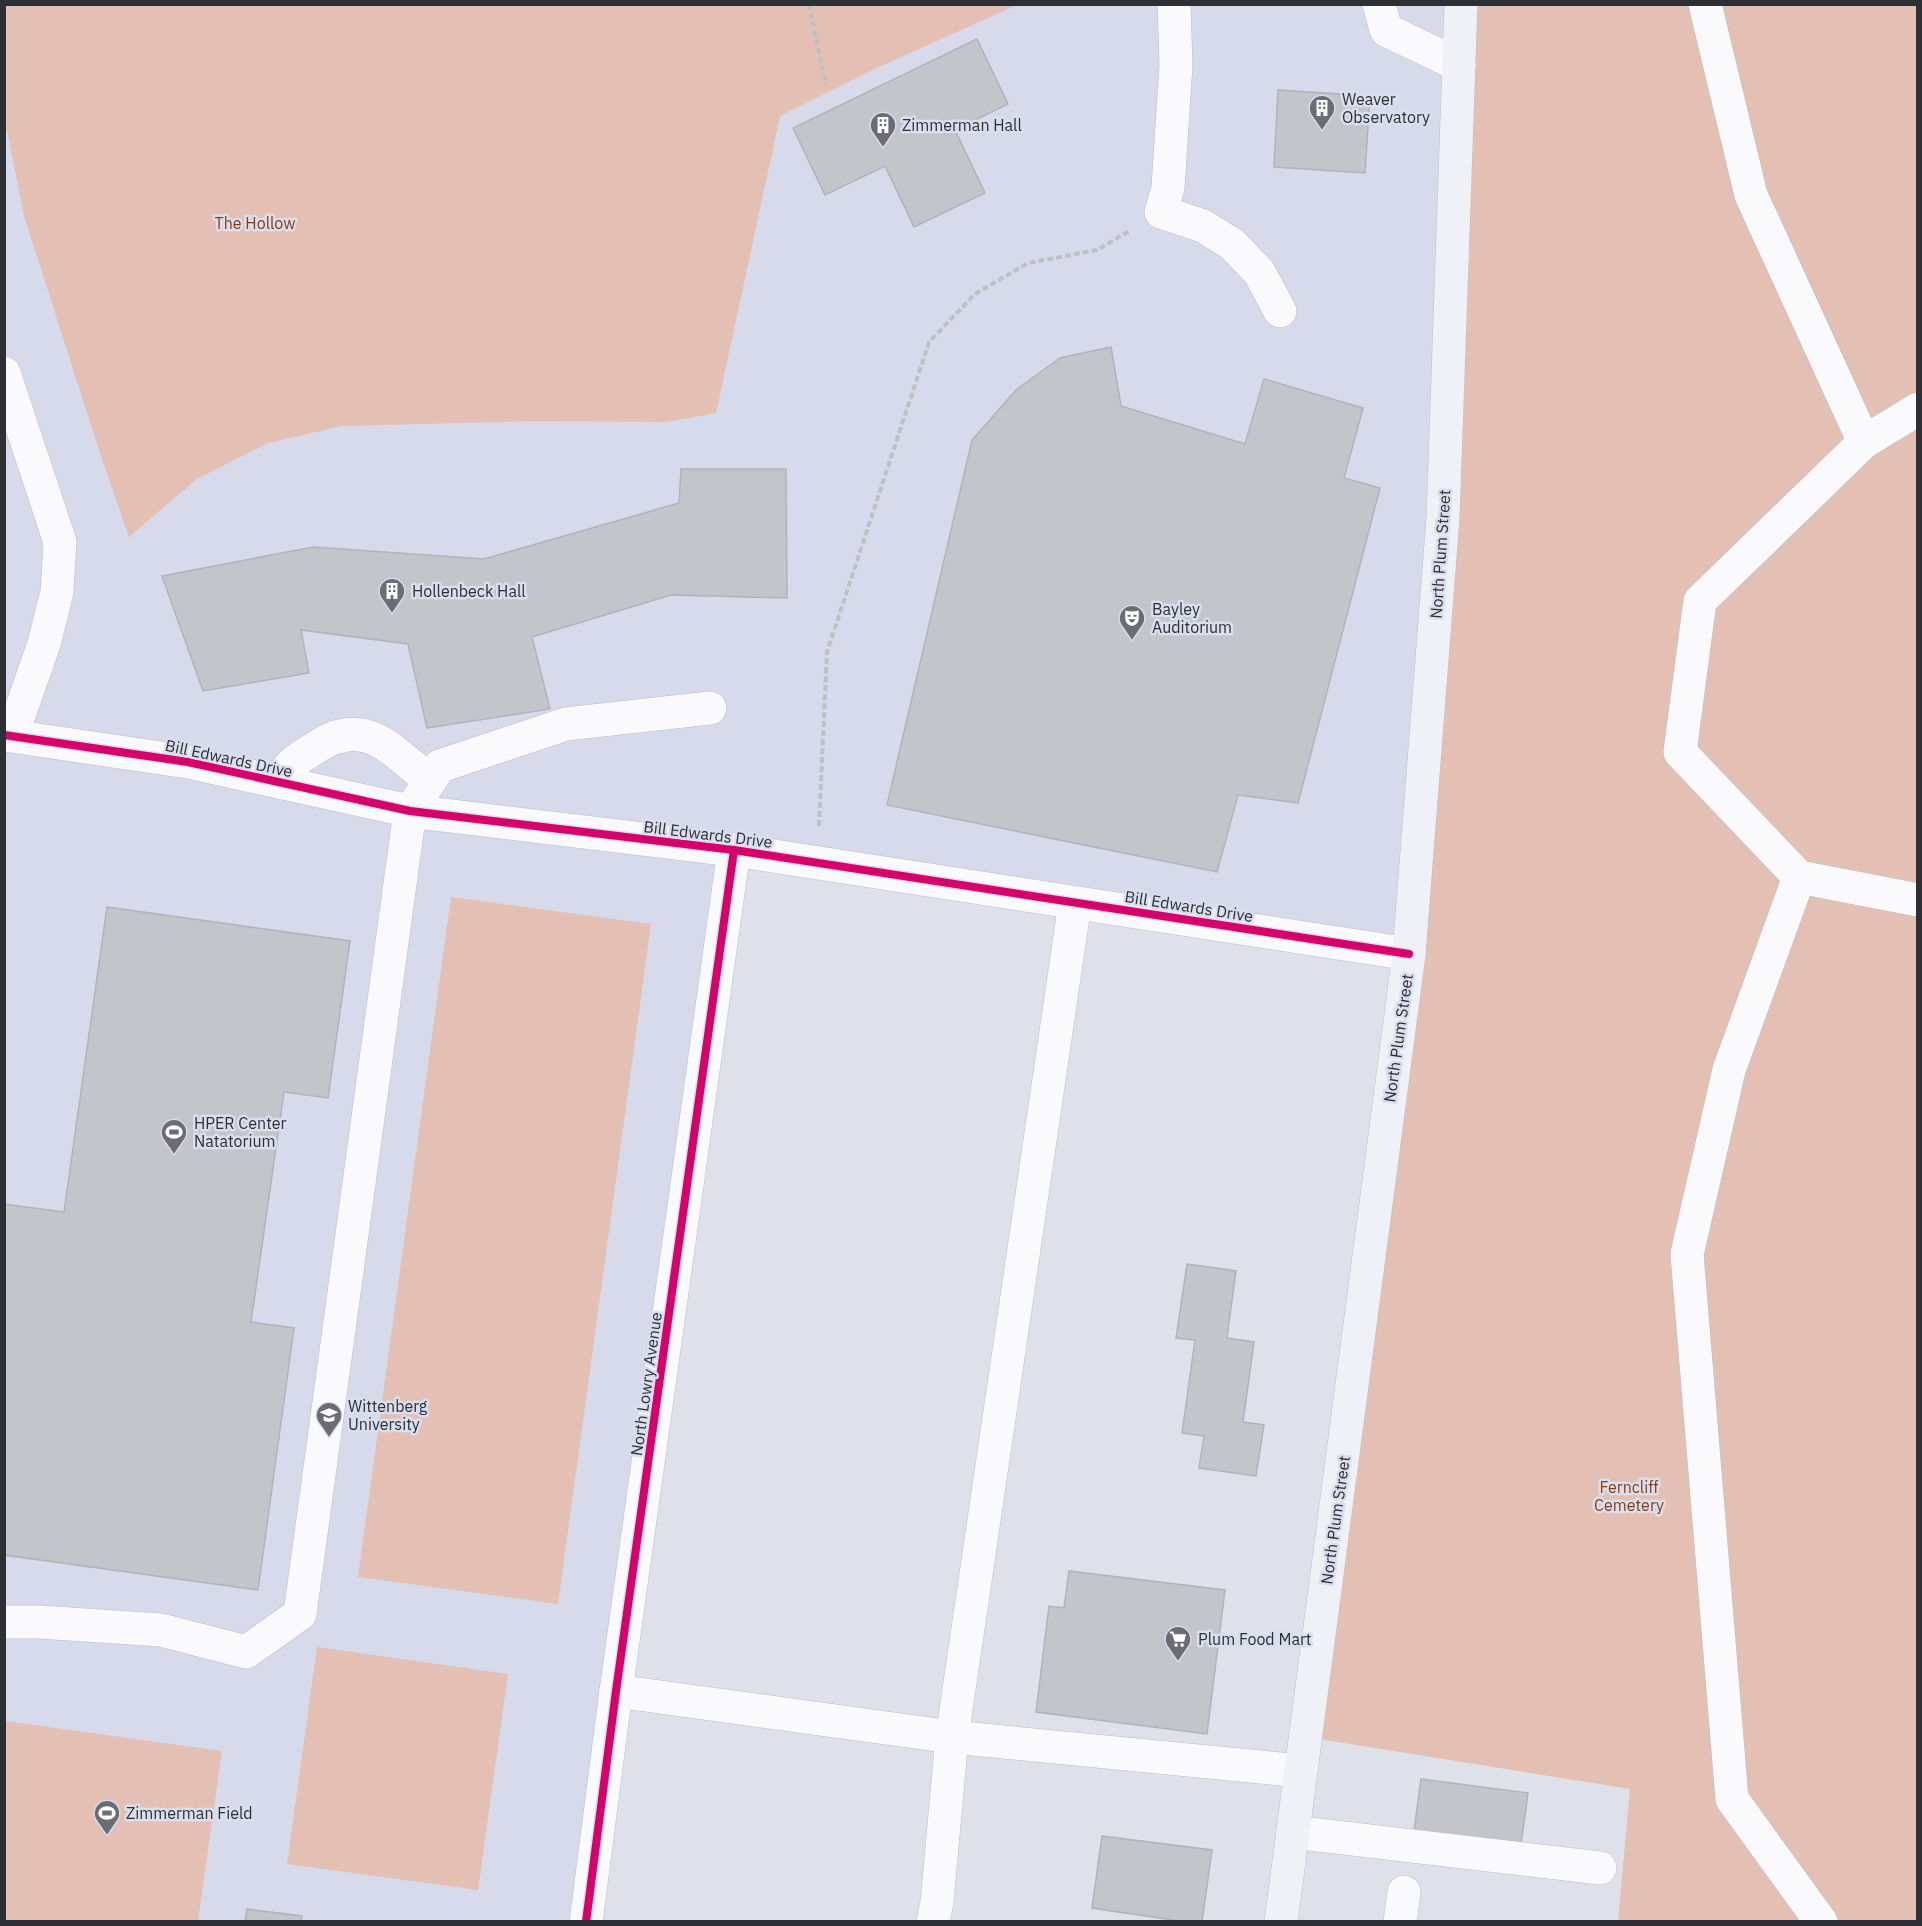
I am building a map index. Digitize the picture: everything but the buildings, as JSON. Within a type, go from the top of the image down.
[{"type":"main road","name":"North Plum Street","points":[[1281,1922],[1410,954],[1443,518],[1461,4]]},
{"type":"street","points":[[1174,4],[1176,65],[1168,188],[1161,212],[1203,226],[1232,244],[1259,272],[1280,311]]},
{"type":"street","points":[[1378,4],[1386,30],[1459,65]]},
{"type":"street","points":[[1704,4],[1751,195],[1864,442]]},
{"type":"street","points":[[4,373],[60,542],[57,592],[44,644],[8,735]]},
{"type":"street","points":[[1917,409],[1864,442],[1700,601],[1680,752],[1799,877],[1917,900]]},
{"type":"street","points":[[4,1622],[161,1630],[246,1652],[300,1614],[410,811],[440,766],[566,724],[710,708]]},
{"type":"street","points":[[278,782],[287,767],[327,740],[350,733],[363,734],[379,741],[430,781]]},
{"type":"street","name":"Bill Edwards Drive","points":[[8,735],[188,762],[410,811],[734,850],[1410,954]]},
{"type":"street","name":"North Lowry Avenue","points":[[586,1922],[616,1691],[734,850]]},
{"type":"street","points":[[1799,877],[1729,1070],[1687,1254],[1732,1799],[1821,1922]]},
{"type":"street","points":[[933,1922],[937,1902],[952,1737],[1075,903]]},
{"type":"street","points":[[616,1691],[952,1737],[1301,1772]]},
{"type":"street","points":[[1293,1832],[1600,1868]]},
{"type":"path","points":[[809,4],[826,85]]},
{"type":"path","points":[[817,863],[826,652],[929,342],[975,294],[1028,262],[1097,250],[1161,212]]},
{"type":"shaded area","name":"Wittenberg University","points":[[5,5],[1461,5],[1409,954],[734,850],[589,1921],[5,1922]]},
{"type":"green space","name":"The Hollow","points":[[4,5],[1017,5],[879,67],[780,116],[716,413],[666,422],[540,421],[342,426],[268,443],[197,479],[129,537],[24,216],[5,120]]},
{"type":"green space","name":"Ferncliff Cemetery","points":[[1461,5],[1917,5],[1917,1921],[1618,1921],[1630,1789],[1306,1737],[1409,954]]},
{"type":"green space","points":[[451,897],[651,924],[558,1604],[358,1577]]},
{"type":"green space","points":[[317,1647],[508,1674],[478,1890],[287,1864]]},
{"type":"green space","name":"Zimmerman Field","points":[[5,1721],[222,1751],[198,1921],[5,1921]]},
{"type":"cycle path","points":[[4,735],[188,762],[410,811],[734,850],[1409,954]]},
{"type":"cycle path","points":[[586,1922],[616,1691],[734,850]]},
{"type":"place","name":"Weaver Observatory","points":[[1322,131]]},
{"type":"place","name":"Zimmerman Hall","points":[[883,148]]},
{"type":"place","name":"Hollenbeck Hall","points":[[392,614]]},
{"type":"place","name":"Bayley Auditorium","points":[[1132,641]]},
{"type":"place","name":"HPER Center Natatorium","points":[[174,1155]]},
{"type":"place","name":"Wittenberg University","points":[[329,1438]]},
{"type":"place","name":"Plum Food Mart","points":[[1178,1662]]},
{"type":"place","name":"Zimmerman Field","points":[[107,1836]]}]
